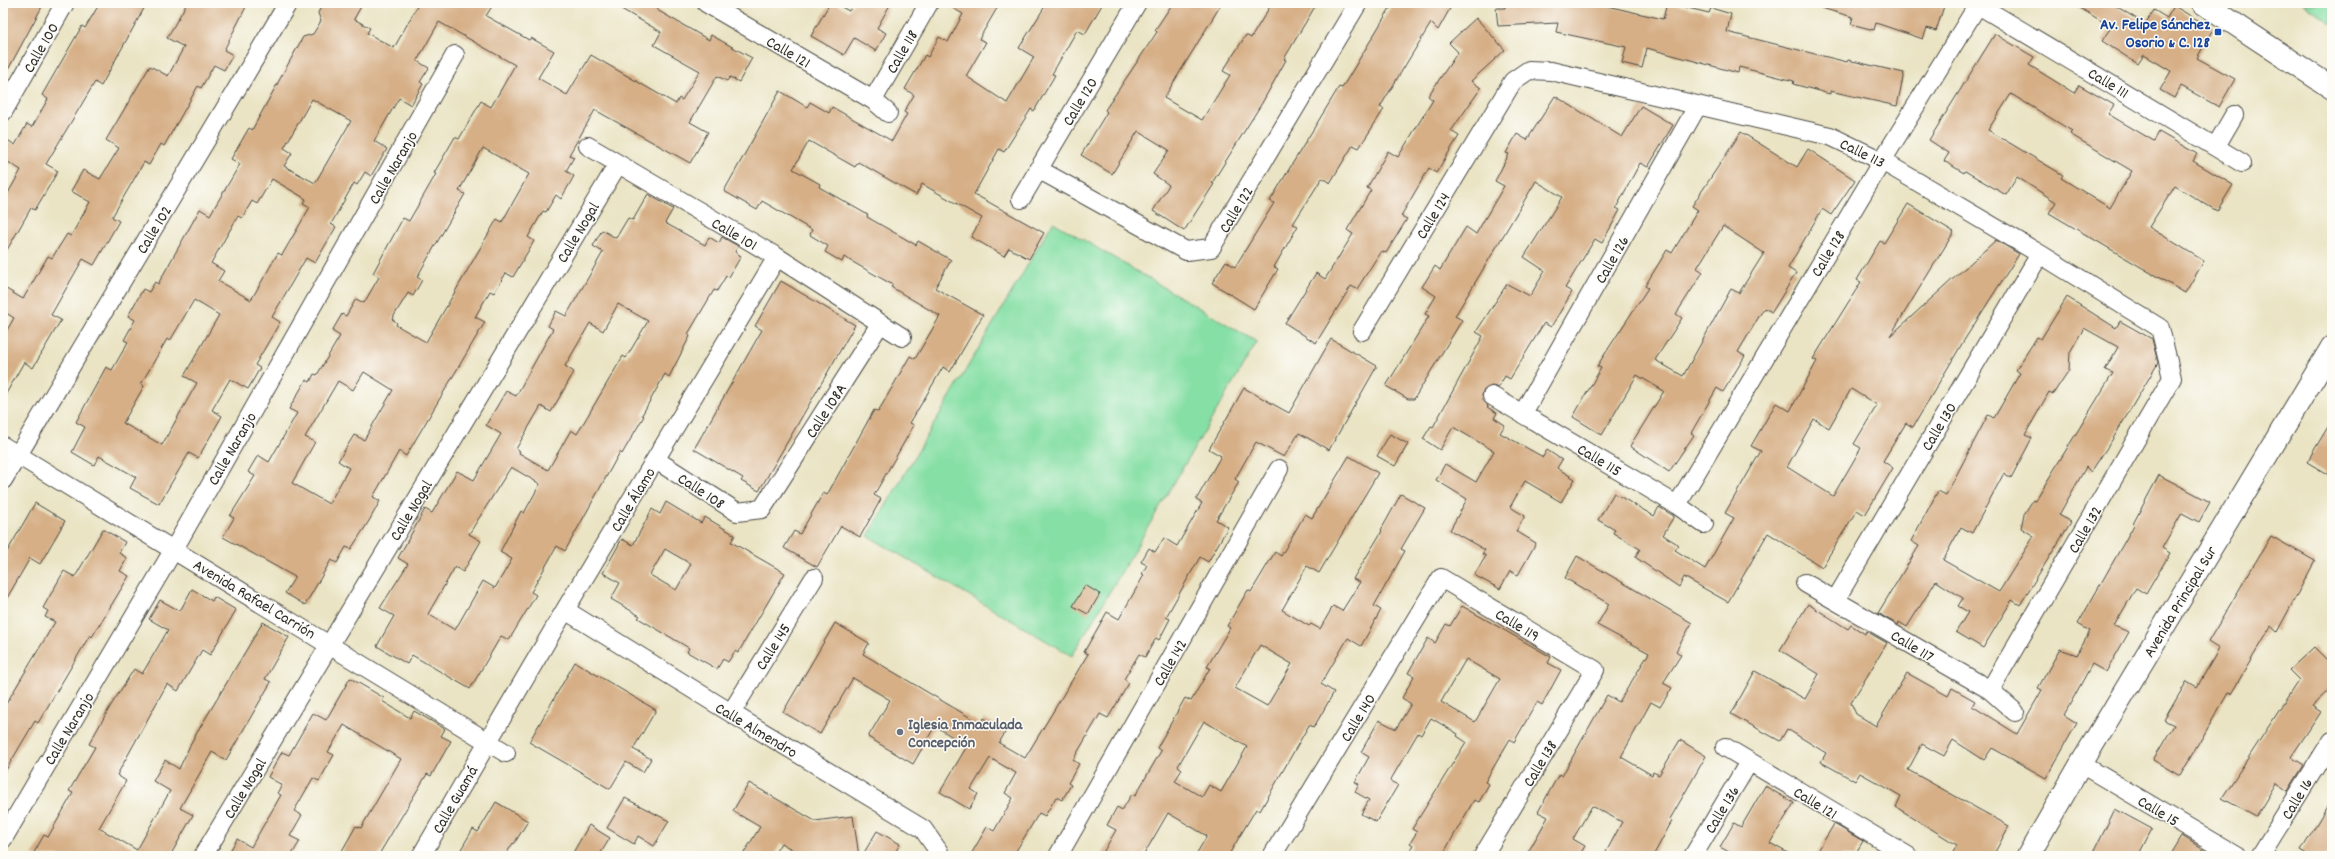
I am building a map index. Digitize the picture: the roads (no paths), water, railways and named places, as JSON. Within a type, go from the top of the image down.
[{"type":"street","name":"Calle 100","points":[[3,112],[65,3]]},
{"type":"street","name":"Calle 102","points":[[3,480],[11,450],[288,3]]},
{"type":"street","name":"Calle 118","points":[[873,100],[929,3]]},
{"type":"street","name":"Calle 120","points":[[1021,199],[1137,3]]},
{"type":"street","name":"Calle 122","points":[[1038,169],[1186,251],[1211,248],[1358,3]]},
{"type":"street","points":[[2203,3],[2332,88]]},
{"type":"street","name":"Calle 121","points":[[710,4],[873,100],[888,113]]},
{"type":"street","name":"Calle 111","points":[[1977,4],[2216,146],[2242,163]]},
{"type":"street","name":"Calle 128","points":[[1677,505],[1977,4]]},
{"type":"street","name":"Calle Naranjo","points":[[3,839],[174,549],[455,55]]},
{"type":"street","name":"Calle 113","points":[[1502,99],[1513,81],[1529,70],[1550,71],[1830,136],[1882,161],[2040,254],[2160,328],[2170,366]]},
{"type":"street","name":"Calle 124","points":[[1362,331],[1502,99]]},
{"type":"street","name":"Calle 126","points":[[1523,413],[1698,105]]},
{"type":"street","points":[[2216,146],[2234,115]]},
{"type":"street","name":"Calle 101","points":[[588,146],[777,257],[880,324]]},
{"type":"street","name":"Calle Nogal","points":[[203,856],[618,164]]},
{"type":"street","name":"Calle 130","points":[[1836,599],[2040,254]]},
{"type":"street","name":"Calle Álamo","points":[[488,742],[565,610],[777,257]]},
{"type":"street","points":[[880,324],[902,337]]},
{"type":"street","name":"Calle 108A","points":[[751,510],[762,509],[880,324]]},
{"type":"street","name":"Avenida Principal Sur","points":[[2028,856],[2081,764],[2332,347]]},
{"type":"street","name":"Calle 132","points":[[1990,690],[2172,378],[2170,366]]},
{"type":"street","name":"Calle 115","points":[[1492,396],[1677,505],[1704,524]]},
{"type":"street","name":"Avenida Rafael Carrión","points":[[11,450],[506,753]]},
{"type":"street","name":"Calle 108","points":[[656,460],[736,512],[751,510]]},
{"type":"street","name":"Calle 142","points":[[1058,856],[1279,469]]},
{"type":"street","name":"Calle 145","points":[[731,713],[814,578]]},
{"type":"street","name":"Calle 119","points":[[1441,578],[1595,670]]},
{"type":"street","name":"Calle 140","points":[[1272,856],[1441,578]]},
{"type":"street","name":"Calle 117","points":[[1804,583],[1836,599],[1990,690],[2015,712]]},
{"type":"street","name":"Calle Almendro","points":[[565,610],[731,713],[923,829],[939,852],[938,856]]},
{"type":"street","name":"Calle 138","points":[[1483,856],[1595,670]]},
{"type":"street","name":"Calle 16","points":[[2260,856],[2332,740]]},
{"type":"street","name":"Calle Guamá","points":[[421,856],[488,742]]},
{"type":"street","name":"Calle 121","points":[[1725,747],[1907,856]]},
{"type":"street","name":"Calle 136","points":[[1694,856],[1749,762]]},
{"type":"street","name":"Calle 15","points":[[2081,764],[2236,856]]},
{"type":"place","name":"Av. Felipe Sánchez Osorio & C. 128","points":[[2218,32]]},
{"type":"place","name":"Iglesia Inmaculada Concepción","points":[[900,732]]}]
